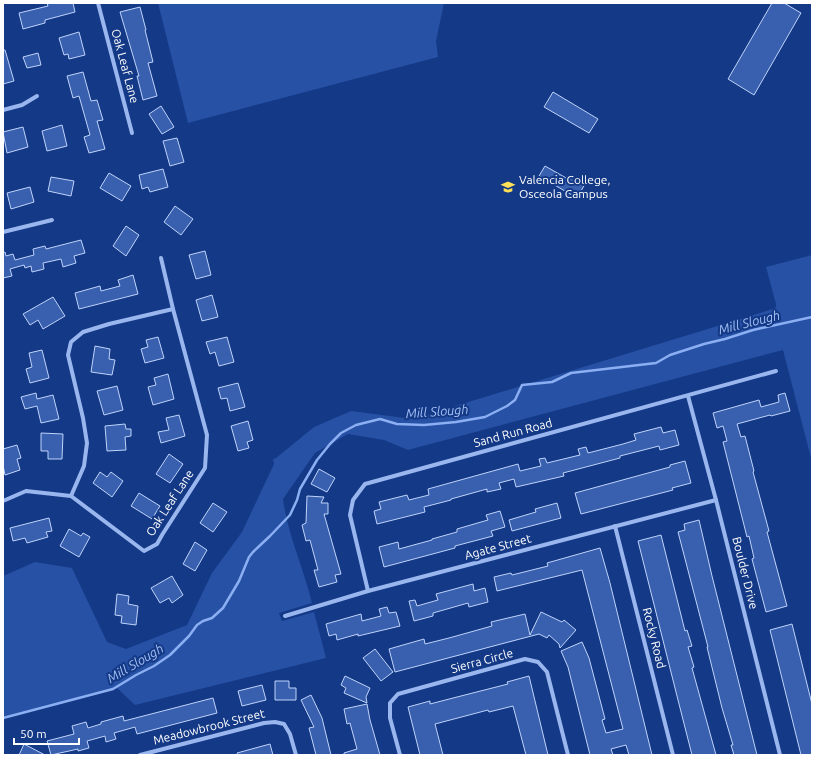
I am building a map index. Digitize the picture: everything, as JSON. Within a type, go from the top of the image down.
[{"type":"street","name":"Oak Leaf Lane","points":[[98,3],[132,133]]},
{"type":"street","points":[[3,110],[22,105],[37,96]]},
{"type":"street","points":[[3,232],[52,220]]},
{"type":"street","name":"Oak Leaf Lane","points":[[72,496],[144,551],[157,544],[205,468],[206,435],[161,258]]},
{"type":"street","points":[[3,501],[26,491],[72,496],[84,466],[87,443],[83,418],[68,355],[71,342],[83,332],[109,324],[173,309]]},
{"type":"street","name":"Sand Run Road","points":[[368,591],[350,515],[353,500],[365,484],[776,372]]},
{"type":"street","name":"Boulder Drive","points":[[688,396],[716,500],[780,755]]},
{"type":"street","name":"Agate Street","points":[[285,616],[368,591],[716,500]]},
{"type":"street","name":"Rocky Road","points":[[615,526],[673,755]]},
{"type":"street","name":"Sierra Circle","points":[[400,755],[390,718],[390,703],[398,694],[525,659],[538,662],[547,672],[568,755]]},
{"type":"street","name":"Meadowbrook Street","points":[[140,755],[264,723],[276,722],[284,724],[290,734],[296,755]]},
{"type":"shaded area","points":[[158,3],[444,3],[436,41],[438,57],[188,123]]},
{"type":"shaded area","points":[[812,255],[812,462],[783,350],[408,450],[384,440],[348,434],[315,453],[283,499],[292,539],[312,603],[279,613],[282,621],[314,612],[326,658],[135,705],[117,688],[3,717],[3,576],[35,562],[72,568],[107,642],[126,649],[187,625],[212,573],[242,532],[274,464],[273,459],[314,427],[351,411],[413,419],[773,309],[776,307],[776,304],[766,267]]},
{"type":"building","points":[[47,3],[73,3],[75,12],[45,20],[45,23],[23,29],[19,13],[48,6]]},
{"type":"building","points":[[772,3],[784,3],[801,13],[754,95],[728,79]]},
{"type":"building","points":[[140,7],[153,62],[148,63],[157,96],[143,100],[137,76],[139,76],[120,12]]},
{"type":"building","points":[[79,32],[85,55],[69,59],[68,54],[64,55],[59,38]]},
{"type":"building","points":[[3,50],[5,50],[14,81],[3,84]]},
{"type":"building","points":[[38,53],[41,65],[27,68],[23,57]]},
{"type":"building","points":[[83,72],[91,101],[97,100],[103,120],[97,121],[105,149],[89,153],[84,137],[90,135],[79,96],[73,98],[67,76]]},
{"type":"building","points":[[553,92],[598,119],[589,133],[544,107]]},
{"type":"building","points":[[161,106],[174,127],[162,134],[149,114]]},
{"type":"building","points":[[62,125],[67,146],[47,151],[42,131]]},
{"type":"building","points":[[23,127],[28,147],[7,153],[3,132]]},
{"type":"building","points":[[177,138],[184,162],[170,166],[163,141]]},
{"type":"building","points":[[545,166],[568,179],[571,176],[585,184],[577,198],[539,176]]},
{"type":"building","points":[[163,169],[168,187],[150,192],[148,187],[142,189],[139,175]]},
{"type":"building","points":[[109,173],[131,186],[122,201],[100,188]]},
{"type":"building","points":[[51,177],[74,181],[71,196],[48,191]]},
{"type":"building","points":[[30,187],[34,202],[11,209],[7,193]]},
{"type":"building","points":[[175,206],[193,219],[181,235],[164,222]]},
{"type":"building","points":[[126,226],[139,235],[126,256],[113,246]]},
{"type":"building","points":[[81,240],[85,253],[74,256],[76,263],[63,267],[61,259],[43,263],[44,269],[32,272],[31,266],[25,268],[24,265],[10,269],[12,276],[3,278],[3,253],[5,252],[6,256],[13,254],[15,260],[34,255],[33,249],[45,246],[46,249]]},
{"type":"building","points":[[205,251],[211,275],[196,279],[189,255]]},
{"type":"building","points":[[133,275],[138,294],[79,309],[75,293],[100,286],[101,291],[120,286],[118,280]]},
{"type":"building","points":[[212,295],[218,317],[202,321],[196,300]]},
{"type":"building","points":[[53,297],[65,316],[43,329],[38,320],[30,325],[23,314]]},
{"type":"building","points":[[158,337],[164,358],[145,363],[141,349],[148,347],[146,340]]},
{"type":"building","points":[[227,337],[234,362],[219,366],[215,352],[210,354],[206,342]]},
{"type":"building","points":[[95,346],[110,349],[109,359],[115,360],[112,375],[91,372]]},
{"type":"building","points":[[42,350],[49,378],[30,383],[26,369],[32,367],[29,353]]},
{"type":"building","points":[[168,374],[174,399],[153,405],[148,387],[156,385],[154,378]]},
{"type":"building","points":[[238,383],[245,407],[230,411],[227,398],[221,399],[218,388]]},
{"type":"building","points":[[117,386],[123,410],[104,415],[97,391]]},
{"type":"building","points":[[36,393],[37,399],[53,395],[59,419],[41,423],[37,406],[25,409],[21,397]]},
{"type":"building","points":[[785,393],[790,411],[737,424],[741,437],[745,436],[769,531],[767,532],[787,606],[766,612],[752,559],[754,558],[749,536],[747,537],[723,442],[727,441],[723,426],[717,428],[713,413],[759,400],[761,407],[779,402],[778,395]]},
{"type":"building","points":[[179,415],[185,436],[161,443],[158,432],[169,430],[166,418]]},
{"type":"building","points":[[248,421],[253,440],[247,442],[249,448],[238,451],[231,426]]},
{"type":"building","points":[[125,424],[126,429],[131,429],[131,436],[125,437],[126,450],[107,451],[105,426]]},
{"type":"building","points":[[661,427],[663,433],[675,430],[679,445],[660,450],[659,446],[620,456],[620,458],[563,473],[564,476],[516,487],[514,479],[499,483],[501,489],[487,492],[487,489],[451,499],[424,507],[425,512],[377,524],[374,511],[381,509],[379,502],[407,495],[409,500],[429,495],[428,489],[518,464],[520,471],[541,466],[539,459],[545,458],[547,463],[580,455],[578,449],[586,447],[588,453],[623,444],[636,440],[634,434]]},
{"type":"building","points":[[41,433],[63,434],[62,459],[48,459],[48,451],[41,451]]},
{"type":"building","points":[[17,445],[21,458],[17,459],[20,470],[5,475],[3,465],[3,449]]},
{"type":"building","points":[[169,454],[183,464],[170,483],[156,474]]},
{"type":"building","points":[[685,461],[691,483],[672,488],[673,490],[581,514],[575,493],[670,467],[670,465]]},
{"type":"building","points":[[319,469],[335,478],[327,492],[311,484]]},
{"type":"building","points":[[100,472],[107,477],[111,472],[123,481],[112,497],[93,483]]},
{"type":"building","points":[[139,493],[160,506],[152,519],[131,506]]},
{"type":"building","points":[[307,496],[324,497],[321,503],[328,503],[328,514],[324,514],[341,574],[335,575],[337,582],[319,587],[314,570],[318,570],[310,540],[306,541],[302,525],[306,523]]},
{"type":"building","points":[[213,503],[227,512],[213,532],[200,523]]},
{"type":"building","points":[[557,503],[561,518],[512,531],[509,520],[536,512],[535,509]]},
{"type":"building","points":[[500,511],[505,527],[491,531],[493,536],[384,567],[379,547],[398,542],[399,549],[432,540],[457,532],[457,529],[488,520],[486,515]]},
{"type":"building","points":[[49,518],[52,531],[46,532],[48,537],[27,543],[25,538],[13,541],[10,528]]},
{"type":"building","points":[[699,520],[757,755],[734,755],[731,745],[733,745],[722,708],[708,647],[678,532],[685,530],[684,524]]},
{"type":"building","points":[[69,529],[81,536],[83,533],[90,537],[79,557],[60,546]]},
{"type":"building","points":[[661,535],[685,631],[687,630],[692,646],[688,647],[694,667],[692,668],[716,755],[692,755],[638,541]]},
{"type":"building","points":[[195,542],[207,550],[195,571],[183,564]]},
{"type":"building","points":[[600,548],[652,755],[629,755],[626,745],[611,749],[613,755],[590,755],[568,667],[561,651],[582,642],[589,658],[605,719],[602,720],[606,733],[623,729],[582,570],[497,591],[494,577],[511,573],[512,575],[548,566],[547,563]]},
{"type":"building","points":[[172,576],[183,595],[172,603],[169,598],[160,603],[151,588]]},
{"type":"building","points":[[473,584],[474,591],[485,588],[488,602],[469,607],[468,603],[433,613],[433,616],[414,621],[409,601],[415,600],[417,606],[438,600],[436,594]]},
{"type":"building","points":[[117,594],[129,596],[128,604],[138,606],[136,625],[121,623],[122,616],[115,615]]},
{"type":"building","points":[[387,607],[389,613],[396,612],[400,626],[358,636],[358,634],[337,640],[336,634],[329,636],[326,624],[361,614],[362,621],[381,616],[379,609]]},
{"type":"building","points":[[541,612],[562,622],[564,620],[576,630],[560,648],[559,644],[549,635],[547,638],[539,634],[395,672],[389,649],[424,639],[425,644],[449,638],[492,626],[491,622],[525,614],[530,635]]},
{"type":"building","points":[[792,624],[812,704],[812,755],[801,755],[770,630]]},
{"type":"building","points":[[375,649],[393,672],[381,681],[363,658]]},
{"type":"building","points":[[345,676],[370,688],[366,697],[367,703],[344,693],[346,688],[341,685]]},
{"type":"building","points":[[529,676],[548,755],[526,755],[513,706],[489,712],[488,710],[435,724],[443,755],[420,755],[408,707],[430,701],[430,704],[508,684],[507,682]]},
{"type":"building","points":[[275,681],[289,681],[289,688],[296,688],[296,700],[275,700]]},
{"type":"building","points":[[262,685],[266,700],[242,706],[238,691]]},
{"type":"building","points":[[311,695],[322,718],[331,755],[316,755],[309,728],[314,727],[301,700]]},
{"type":"building","points":[[213,698],[217,713],[137,734],[135,727],[114,733],[116,739],[106,742],[105,736],[87,741],[89,748],[51,755],[47,741],[74,734],[72,726],[86,722],[88,728],[101,724],[101,722],[123,716],[124,721]]},
{"type":"building","points":[[367,704],[380,755],[344,755],[344,753],[357,749],[350,723],[347,724],[344,709]]},
{"type":"building","points":[[24,744],[45,755],[19,755]]},
{"type":"building","points":[[270,744],[273,755],[238,755],[237,753]]},
{"type":"waterway","name":"Mill Slough","points":[[3,718],[113,689],[154,666],[170,655],[189,636],[197,625],[212,618],[223,608],[239,581],[249,557],[290,515],[300,489],[317,460],[341,433],[356,425],[380,419],[397,424],[424,425],[485,417],[507,406],[515,400],[522,385],[552,382],[571,373],[656,363],[670,355],[704,344],[753,330],[812,317]]},
{"type":"place","name":"Valencia College, Osceola Campus","points":[[508,187]]}]
